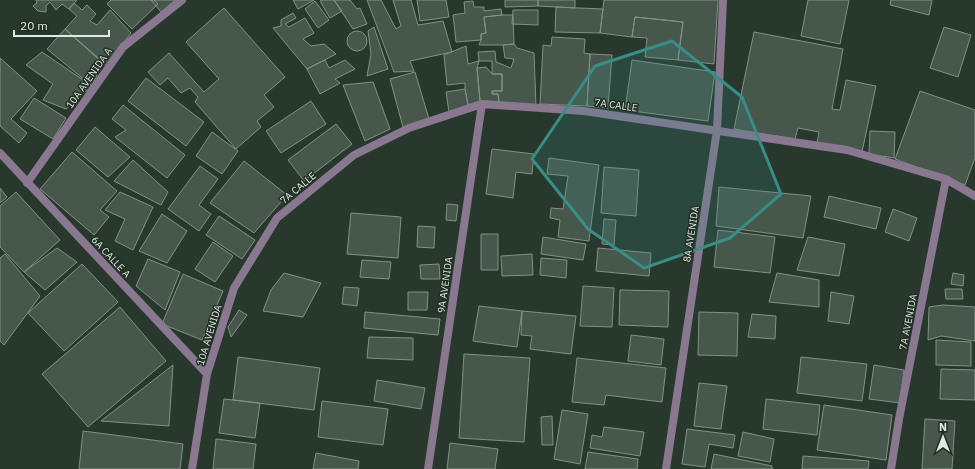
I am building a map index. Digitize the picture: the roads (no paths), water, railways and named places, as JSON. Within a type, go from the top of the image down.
[{"type":"street","name":"10A AVENIDA A","points":[[27,182],[123,47],[182,0]]},
{"type":"street","name":"8A AVENIDA","points":[[666,469],[717,130],[723,0]]},
{"type":"street","name":"7A CALLE","points":[[277,218],[354,154],[409,128],[482,104],[584,111],[847,150],[946,179],[975,196]]},
{"type":"street","name":"9A AVENIDA","points":[[428,469],[482,104]]},
{"type":"street","name":"6A CALLE A","points":[[0,153],[208,374]]},
{"type":"street","name":"7A AVENIDA","points":[[891,469],[899,419],[946,179]]},
{"type":"street","name":"10A AVENIDA","points":[[192,469],[208,374],[234,288],[277,218]]}]
